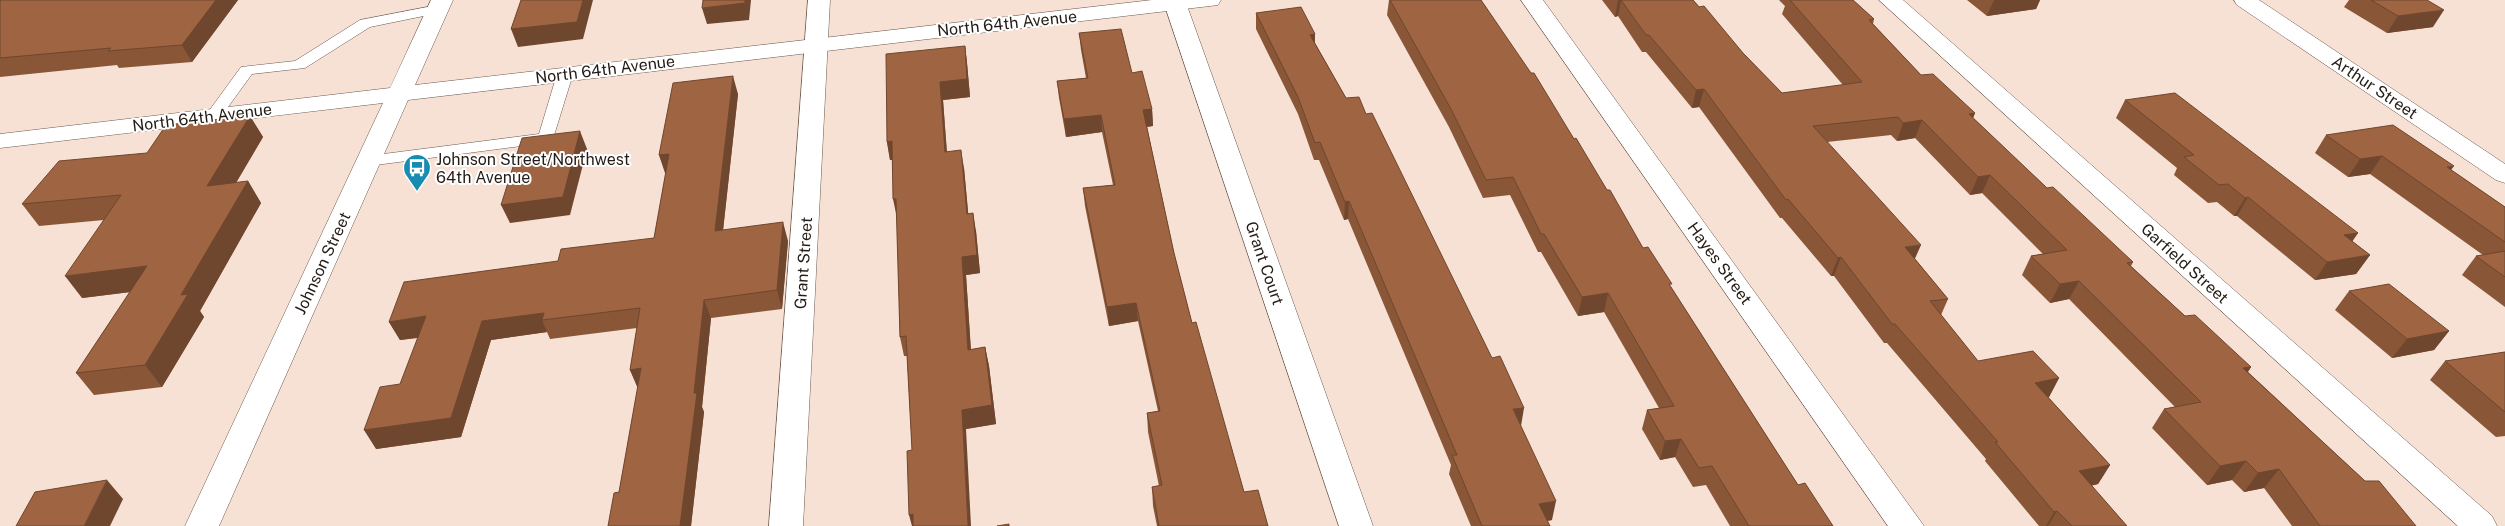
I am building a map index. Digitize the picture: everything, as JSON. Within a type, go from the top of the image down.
[{"type":"street","name":"Grant Street","points":[[786,526],[817,44],[818,0]]},
{"type":"street","name":"North 64th Avenue","points":[[0,141],[1174,2],[1210,0]]},
{"type":"street","name":"Hayes Street","points":[[1532,0],[1907,526]]},
{"type":"street","name":"Garfield Street","points":[[1890,0],[2480,526]]},
{"type":"street","name":"Arthur Street","points":[[2245,0],[2505,175]]},
{"type":"street","name":"Grant Court","points":[[1174,2],[1217,121],[1356,526]]},
{"type":"street","name":"Johnson Street","points":[[202,526],[440,5]]},
{"type":"lane","points":[[214,115],[248,70],[299,65],[365,23],[440,5]]},
{"type":"lane","points":[[368,161],[546,138],[565,74]]},
{"type":"building","points":[[0,0],[216,0],[182,45],[108,51],[111,48],[0,58]]},
{"type":"building","points":[[521,0],[583,0],[577,22],[511,29]]},
{"type":"building","points":[[703,0],[745,0],[745,3],[702,8]]},
{"type":"building","points":[[1390,0],[1481,0],[1531,73],[1534,73],[1607,190],[1610,190],[1643,248],[1648,247],[1672,284],[1669,284],[1798,485],[1805,483],[1833,526],[1749,526],[1712,466],[1699,468],[1681,439],[1665,441],[1647,410],[1674,406],[1608,293],[1582,297],[1544,234],[1541,234],[1513,177],[1486,180],[1451,109]]},
{"type":"building","points":[[1621,0],[1693,0],[1699,7],[1704,6],[1743,53],[1782,93],[1862,82],[1790,0],[1853,0],[1874,19],[1869,20],[1921,75],[1933,74],[1975,113],[1969,114],[2047,188],[2053,187],[2133,262],[2127,263],[2185,316],[2195,315],[2251,367],[2243,368],[2365,481],[2379,481],[2416,526],[2320,526],[2279,469],[2258,473],[2246,461],[2220,466],[2164,409],[2201,402],[2079,281],[2060,284],[2031,256],[2067,250],[1990,175],[1978,177],[1922,120],[1903,123],[1898,117],[1813,126],[1921,245],[1905,247],[1948,299],[1930,301],[1978,361],[2033,351],[2059,378],[2035,383],[2110,465],[2079,471],[2127,526],[2072,526],[2057,511],[2054,512],[1995,442],[1998,442],[1895,324],[1892,324],[1841,257],[1838,258],[1788,199],[1786,200],[1704,89],[1696,90],[1649,35],[1646,35]]},
{"type":"building","points":[[2371,0],[2427,0],[2444,10],[2398,16]]},
{"type":"building","points":[[1301,7],[1315,34],[1310,35],[1346,98],[1359,97],[1366,114],[1372,113],[1492,358],[1500,356],[1524,408],[1513,409],[1556,501],[1539,504],[1550,526],[1482,526],[1452,455],[1457,455],[1349,201],[1345,202],[1320,142],[1315,143],[1298,97],[1256,13]]},
{"type":"building","points":[[1121,29],[1132,73],[1142,71],[1152,109],[1143,110],[1174,253],[1192,323],[1196,322],[1244,492],[1258,490],[1268,526],[1159,526],[1152,487],[1162,485],[1147,413],[1160,411],[1136,303],[1107,307],[1083,188],[1115,185],[1101,115],[1064,119],[1057,81],[1088,78],[1079,33]]},
{"type":"building","points":[[965,46],[967,79],[940,82],[945,152],[961,150],[967,214],[973,213],[977,255],[962,257],[968,350],[985,347],[992,405],[962,410],[968,526],[913,526],[913,514],[909,515],[907,451],[912,450],[906,336],[900,337],[896,199],[893,199],[892,141],[887,142],[886,54]]},
{"type":"building","points":[[733,76],[715,231],[783,222],[777,290],[704,300],[694,393],[697,393],[680,526],[608,526],[614,493],[619,492],[641,368],[630,370],[640,308],[542,320],[544,313],[482,321],[451,418],[364,430],[380,387],[400,384],[426,316],[389,322],[404,282],[558,261],[561,249],[654,238],[669,154],[659,155],[673,83]]},
{"type":"building","points":[[2175,93],[2358,233],[2344,235],[2370,255],[2327,262],[2248,197],[2245,198],[2228,184],[2219,185],[2184,157],[2194,155],[2125,100]]},
{"type":"building","points":[[250,116],[207,186],[248,181],[181,295],[188,294],[145,365],[76,373],[147,266],[65,276],[121,195],[22,204],[59,161],[147,153],[166,125]]},
{"type":"building","points":[[2393,125],[2454,166],[2447,167],[2505,207],[2505,242],[2382,156],[2360,159],[2326,135]]},
{"type":"building","points":[[580,131],[563,197],[501,205],[522,138]]},
{"type":"building","points":[[2505,251],[2505,277],[2476,256]]},
{"type":"building","points":[[2389,284],[2449,331],[2407,339],[2349,291]]},
{"type":"building","points":[[2505,352],[2505,412],[2445,361]]},
{"type":"building","points":[[107,480],[84,526],[16,526],[35,492]]},
{"type":"place","name":"Johnson Street/Northwest 64th Avenue","points":[[417,192]]}]
